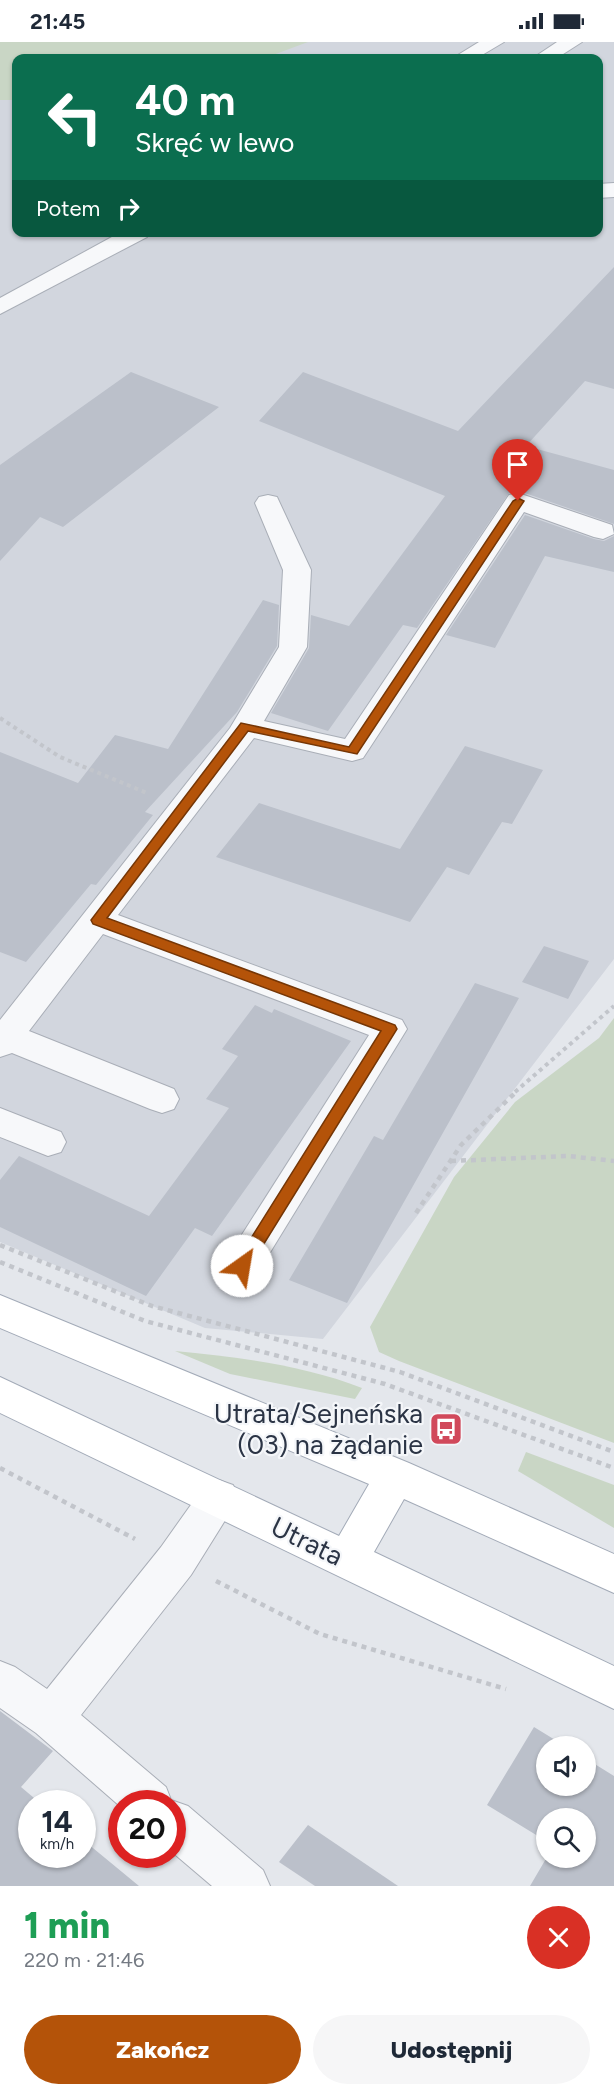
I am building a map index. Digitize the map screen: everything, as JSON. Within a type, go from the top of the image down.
[{"type":"main road","points":[[0,1311],[395,1476],[614,1574]]},
{"type":"main road","name":"Utrata","points":[[0,1394],[614,1688]]},
{"type":"main road","points":[[347,1560],[395,1476]]},
{"type":"street","points":[[471,54],[494,42]]},
{"type":"street","points":[[550,54],[572,42]]},
{"type":"street","points":[[0,307],[131,237]]},
{"type":"street","points":[[245,726],[352,751],[518,501],[603,531]]},
{"type":"street","points":[[162,1099],[3,1040],[98,920],[245,726],[293,647],[297,570],[268,503]]},
{"type":"street","points":[[98,920],[390,1029],[242,1266]]},
{"type":"street","points":[[0,1122],[48,1142]]},
{"type":"street","points":[[51,1718],[176,1560],[219,1498]]},
{"type":"street","points":[[0,1682],[51,1718],[135,1790]]},
{"type":"street","points":[[186,1834],[247,1886]]},
{"type":"path","points":[[0,718],[60,758],[184,808]]},
{"type":"path","points":[[416,1213],[461,1145],[533,1075],[614,1006]]},
{"type":"path","points":[[451,1161],[568,1156],[614,1161]]},
{"type":"path","points":[[0,1245],[152,1306],[400,1372],[614,1452]]},
{"type":"path","points":[[0,1262],[145,1321],[386,1384],[614,1468]]},
{"type":"path","points":[[0,1468],[320,1634],[472,1677],[516,1692]]},
{"type":"shaded area","points":[[0,42],[614,42],[614,959],[323,1339],[205,1328],[0,1242]]},
{"type":"green space","points":[[0,42],[308,42],[276,54],[12,54],[12,100],[0,100]]},
{"type":"green space","points":[[614,1018],[614,1443],[379,1352],[370,1327],[454,1177],[515,1102],[599,1038]]},
{"type":"green space","points":[[175,1351],[246,1359],[293,1368],[317,1373],[362,1388],[355,1399],[230,1374]]},
{"type":"green space","points":[[526,1452],[614,1485],[614,1528],[518,1471]]},
{"type":"building","points":[[614,267],[614,389],[585,381],[526,446],[614,470],[614,524],[519,491],[509,493],[417,628],[403,625],[328,731],[271,713],[309,648],[311,615],[349,626],[445,496],[259,421],[303,372],[458,431]]},
{"type":"building","points":[[131,372],[219,407],[63,527],[40,517],[0,561],[0,465]]},
{"type":"building","points":[[525,515],[594,539],[604,541],[614,536],[614,572],[545,556],[495,648],[446,635]]},
{"type":"building","points":[[263,600],[279,605],[277,646],[237,712],[145,812],[153,815],[96,885],[91,884],[26,962],[0,952],[0,752],[78,783],[115,735],[168,749]]},
{"type":"building","points":[[465,746],[543,770],[512,824],[502,822],[469,875],[447,867],[410,922],[216,857],[259,803],[400,849]]},
{"type":"building","points":[[544,946],[589,961],[568,999],[522,982]]},
{"type":"building","points":[[475,983],[519,998],[347,1303],[289,1280],[374,1136],[383,1140]]},
{"type":"building","points":[[255,1005],[272,1013],[274,1009],[351,1041],[212,1236],[195,1228],[146,1296],[0,1227],[0,1180],[19,1156],[149,1216],[229,1108],[206,1099],[238,1056],[222,1049]]},
{"type":"building","points":[[0,1711],[53,1751],[21,1787],[25,1790],[18,1790],[18,1868],[96,1868],[96,1851],[108,1860],[108,1868],[117,1868],[139,1886],[0,1886]]},
{"type":"building","points":[[534,1727],[549,1736],[536,1736],[536,1796],[596,1796],[596,1765],[614,1776],[614,1886],[530,1886],[541,1868],[596,1868],[596,1808],[536,1808],[536,1835],[487,1805]]},
{"type":"building","points":[[308,1825],[398,1886],[315,1886],[279,1862]]},
{"type":"place","name":"Utrata/Sejneńska (03) na żądanie","points":[[446,1429]]},
{"type":"route","points":[[242,1266],[390,1029],[98,920],[245,726],[352,751],[518,501]]}]
